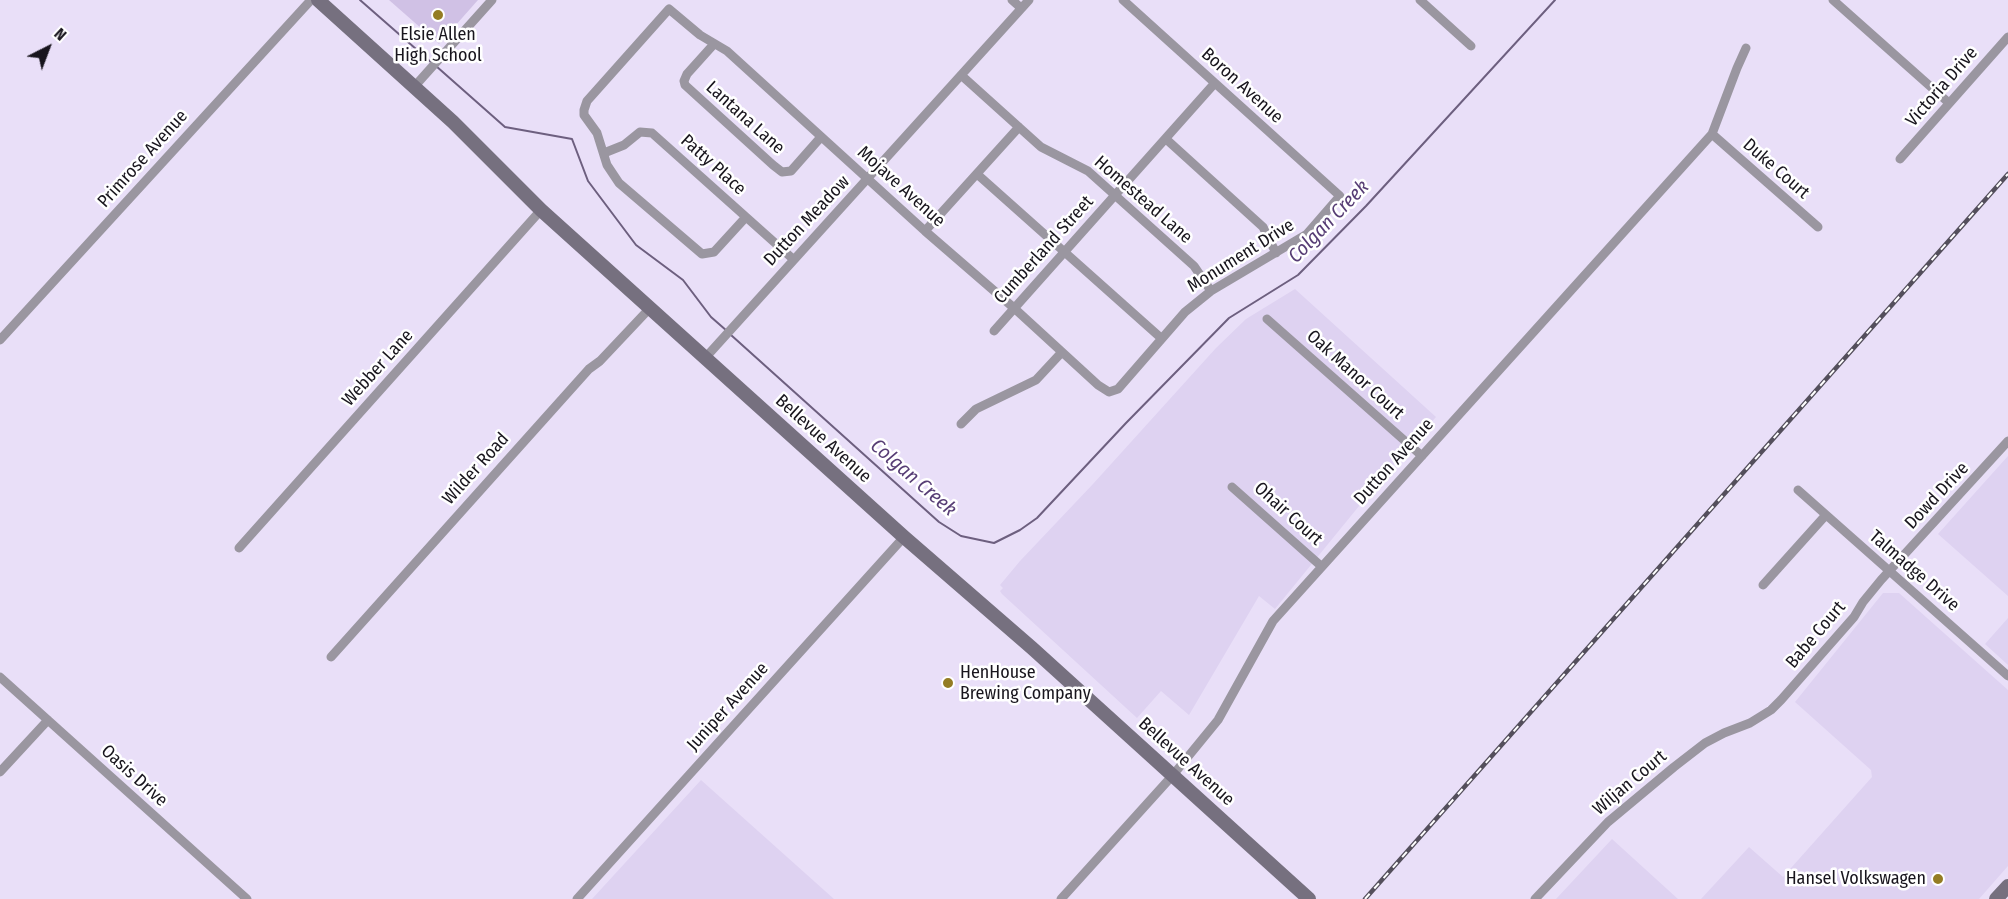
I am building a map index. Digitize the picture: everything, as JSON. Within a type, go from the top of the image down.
[{"type":"street","name":"Primrose Avenue","points":[[0,340],[311,0]]},
{"type":"street","name":"Bellevue Avenue","points":[[318,0],[453,122],[541,210],[904,537],[1032,648],[1308,899]]},
{"type":"street","points":[[414,87],[492,0]]},
{"type":"street","points":[[1012,0],[1021,8]]},
{"type":"street","name":"Dutton Meadow","points":[[706,357],[1029,0]]},
{"type":"street","name":"Boron Avenue","points":[[1123,0],[1340,196]]},
{"type":"street","points":[[1420,0],[1470,46]]},
{"type":"street","points":[[1833,0],[1949,103]]},
{"type":"street","name":"Mojave Avenue","points":[[604,153],[597,133],[584,115],[585,105],[669,9],[700,35],[727,51],[925,231],[1098,385],[1109,392]]},
{"type":"street","name":"Victoria Drive","points":[[1900,159],[2008,37]]},
{"type":"street","name":"Lantana Lane","points":[[714,44],[687,74],[685,85],[773,165],[782,172],[791,171],[821,137]]},
{"type":"street","name":"Dutton Avenue","points":[[1061,899],[1173,775],[1218,720],[1273,621],[1712,134],[1746,48]]},
{"type":"street","name":"Homestead Lane","points":[[961,75],[1041,147],[1088,171],[1194,266],[1211,291]]},
{"type":"street","name":"Cumberland Street","points":[[994,331],[1214,84]]},
{"type":"street","points":[[925,231],[1019,127]]},
{"type":"street","name":"Patty Place","points":[[604,153],[624,146],[640,132],[652,132],[793,259]]},
{"type":"street","name":"Duke Court","points":[[1712,134],[1818,227]]},
{"type":"street","points":[[1166,139],[1263,227],[1276,252]]},
{"type":"street","points":[[604,153],[607,165],[619,183],[702,254],[714,252],[746,217]]},
{"type":"street","points":[[977,174],[1161,339]]},
{"type":"street","name":"Monument Drive","points":[[1109,392],[1118,389],[1185,312],[1211,291],[1308,234],[1340,196]]},
{"type":"street","name":"Webber Lane","points":[[239,548],[541,210]]},
{"type":"street","name":"Wilder Road","points":[[331,657],[589,369],[600,361],[650,308]]},
{"type":"street","name":"Oak Manor Court","points":[[1267,319],[1422,456]]},
{"type":"street","points":[[961,424],[976,409],[1036,380],[1062,352]]},
{"type":"street","name":"Dowd Drive","points":[[1889,572],[2008,441]]},
{"type":"street","name":"Ohair Court","points":[[1232,487],[1321,566]]},
{"type":"street","name":"Talmadge Drive","points":[[1798,490],[2008,676]]},
{"type":"street","points":[[1763,585],[1825,516]]},
{"type":"street","name":"Juniper Avenue","points":[[577,899],[904,537]]},
{"type":"street","name":"Babe Court","points":[[1764,715],[1781,700],[1834,641],[1889,572]]},
{"type":"street","name":"Oasis Drive","points":[[0,676],[247,899]]},
{"type":"street","name":"Wiljan Court","points":[[1535,899],[1608,822],[1705,742],[1764,715]]},
{"type":"street","points":[[0,772],[48,720]]},
{"type":"street","points":[[1996,899],[2008,886]]},
{"type":"shaded area","name":"Elsie Allen High School","points":[[389,0],[478,0],[439,44]]},
{"type":"shaded area","points":[[1295,289],[1436,417],[1386,473],[1275,609],[1259,596],[1189,715],[1161,691],[1137,718],[1002,594],[1000,591],[1003,588],[1000,585],[1216,348],[1246,319]]},
{"type":"shaded area","points":[[2008,456],[2008,596],[1938,534]]},
{"type":"shaded area","points":[[1883,593],[1899,593],[2008,690],[2008,866],[1979,899],[1701,899],[1749,847],[1783,877],[1872,777],[1871,770],[1795,702]]},
{"type":"shaded area","points":[[2008,618],[2008,665],[1985,644]]},
{"type":"shaded area","points":[[701,780],[834,899],[592,899]]},
{"type":"shaded area","points":[[1612,839],[1678,899],[1556,899]]},
{"type":"waterway","name":"Colgan Creek","points":[[360,0],[432,63]]},
{"type":"waterway","name":"Colgan Creek","points":[[731,335],[939,522],[961,536],[994,543],[1020,530],[1037,518],[1229,318],[1298,275],[1366,206],[1555,0]]},
{"type":"waterway","name":"Colgan Creek","points":[[436,66],[505,127],[572,139],[588,181],[636,245],[683,280],[711,317],[727,331]]},
{"type":"railway","points":[[1365,899],[2008,174]]},
{"type":"place","name":"Elsie Allen High School","points":[[438,15]]},
{"type":"place","name":"HenHouse Brewing Company","points":[[948,683]]},
{"type":"place","name":"Hansel Volkswagen","points":[[1938,879]]}]
